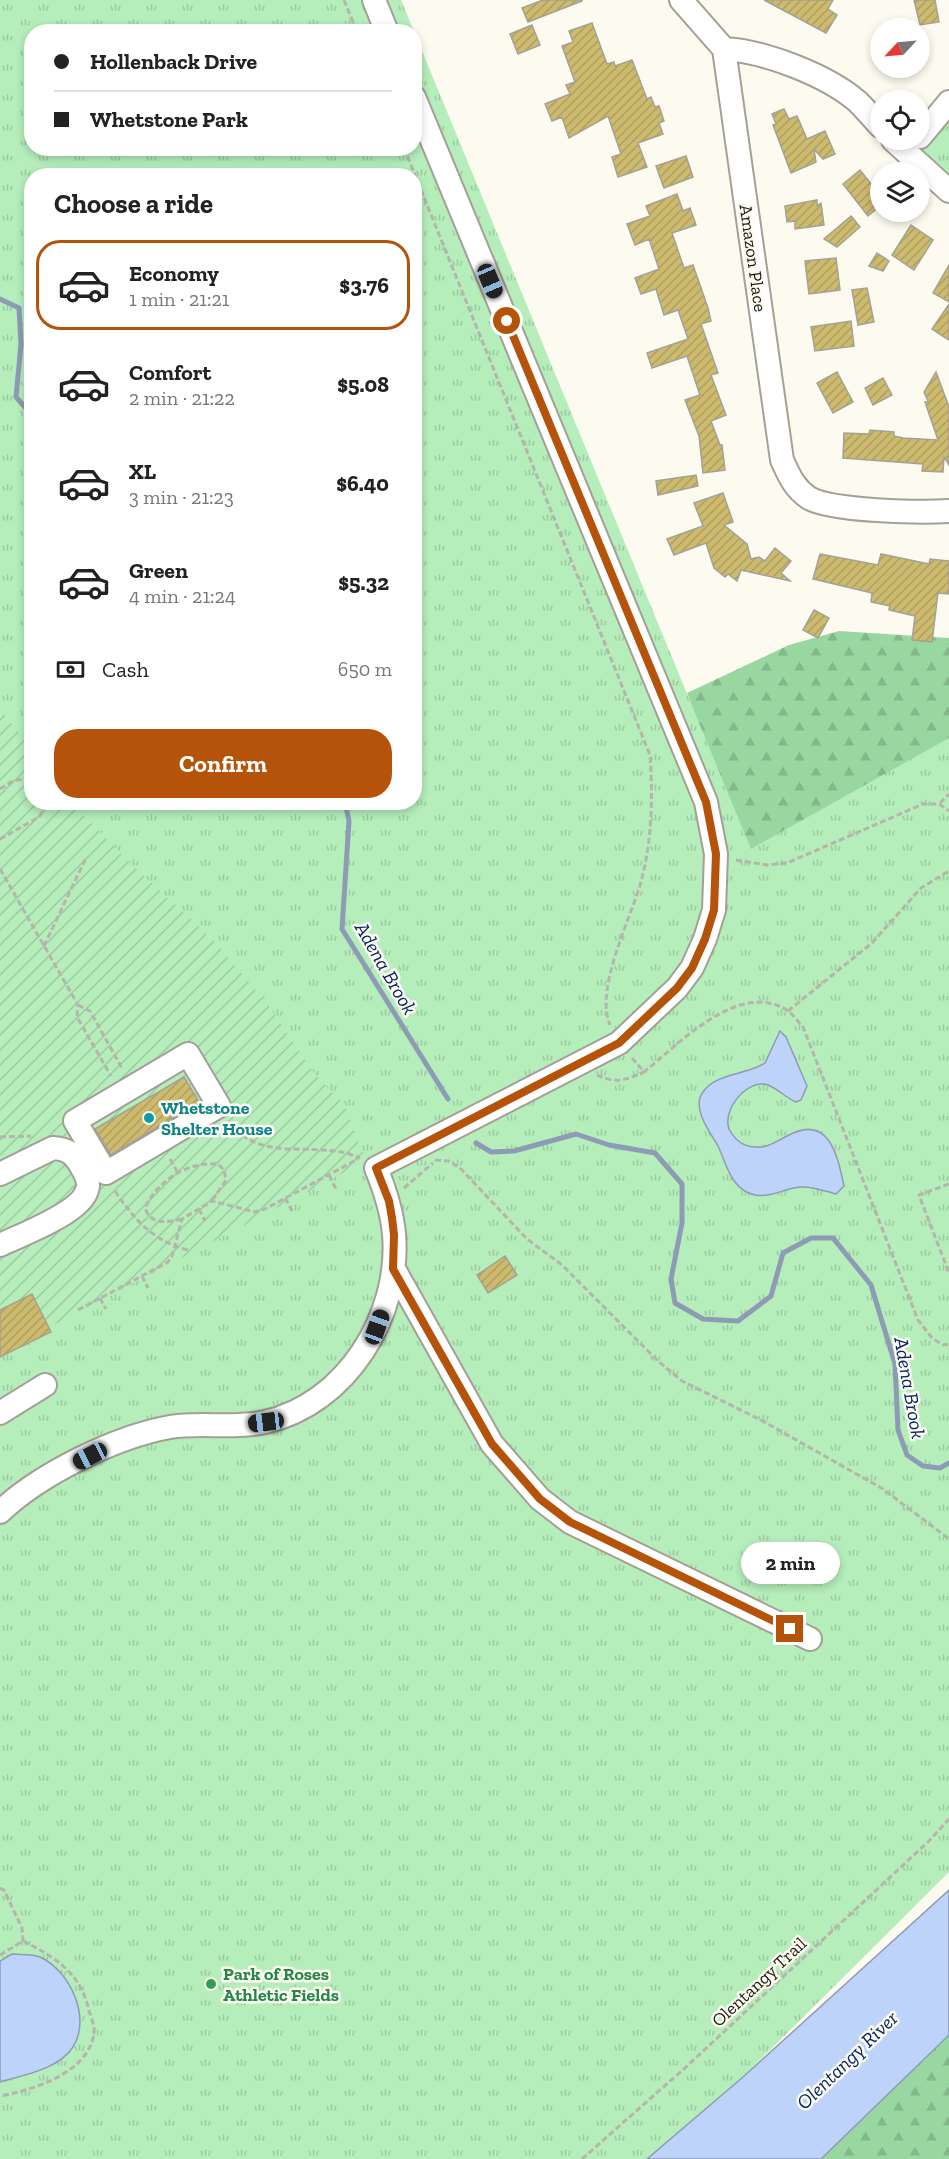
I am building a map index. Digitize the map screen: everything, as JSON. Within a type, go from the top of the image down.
[{"type":"street","points":[[374,0],[384,24]]},
{"type":"street","points":[[681,0],[724,49],[750,50],[828,82],[857,102],[870,116]]},
{"type":"street","name":"Amazon Place","points":[[724,49],[782,460],[792,483],[810,498],[833,505],[928,513],[949,511]]},
{"type":"street","points":[[930,121],[949,102]]},
{"type":"street","points":[[0,1512],[23,1493],[109,1446],[169,1428],[235,1426],[266,1422],[294,1411],[320,1396],[349,1368],[377,1327],[388,1299],[393,1269],[393,1223],[389,1201],[368,1163],[447,1132],[619,1043],[663,1002],[692,968],[705,939],[714,910],[716,859],[706,802],[422,116]]},
{"type":"street","points":[[916,150],[949,191]]},
{"type":"street","points":[[188,1053],[219,1106],[106,1173],[75,1121],[188,1053]]},
{"type":"street","points":[[0,1174],[53,1148],[62,1148],[70,1151],[78,1161],[87,1177],[88,1188],[79,1202],[51,1221],[0,1245]]},
{"type":"street","points":[[393,1269],[492,1444],[540,1499],[570,1522],[810,1639]]},
{"type":"street","points":[[0,1413],[45,1385]]},
{"type":"path","points":[[344,0],[354,24]]},
{"type":"path","points":[[422,192],[650,755],[652,807],[642,877],[609,986],[606,1016],[619,1043],[644,1072]]},
{"type":"path","points":[[0,789],[14,781],[24,779]]},
{"type":"path","points":[[939,804],[949,794]]},
{"type":"path","points":[[716,859],[767,865],[787,863],[923,804],[939,804],[949,811]]},
{"type":"path","points":[[0,839],[39,818],[44,810]]},
{"type":"path","points":[[44,946],[85,860]]},
{"type":"path","points":[[0,869],[78,1005],[90,1011],[127,1090]]},
{"type":"path","points":[[788,1011],[872,943],[921,888],[949,871]]},
{"type":"path","points":[[593,1073],[613,1081],[624,1081],[644,1072],[716,1014],[752,1001],[771,1003],[788,1011],[803,1027],[918,1320],[932,1338],[943,1345],[949,1344]]},
{"type":"path","points":[[78,1005],[77,1017],[127,1090]]},
{"type":"path","points":[[219,1106],[239,1135],[259,1144],[290,1150],[329,1149],[347,1152],[368,1163]]},
{"type":"path","points":[[435,1160],[449,1161],[461,1168],[527,1239],[562,1264],[657,1360],[682,1381],[761,1420],[883,1489],[949,1539]]},
{"type":"path","points":[[212,1201],[255,1212],[329,1175],[368,1163]]},
{"type":"path","points":[[173,1164],[178,1173]]},
{"type":"path","points":[[218,1164],[224,1170],[226,1180],[212,1201],[182,1220],[163,1222],[154,1221],[148,1216],[145,1208],[156,1190],[178,1173],[198,1165],[218,1164]]},
{"type":"path","points":[[106,1173],[119,1197],[145,1227],[165,1244],[188,1250]]},
{"type":"path","points":[[329,1175],[336,1189]]},
{"type":"path","points":[[949,1184],[919,1195],[949,1273]]},
{"type":"path","points":[[285,1198],[292,1211]]},
{"type":"path","points":[[199,1209],[205,1221]]},
{"type":"path","points":[[78,1310],[168,1262],[172,1256],[182,1220]]},
{"type":"path","points":[[142,1276],[148,1288]]},
{"type":"path","points":[[99,1298],[106,1309]]},
{"type":"path","name":"Olentangy Trail","points":[[582,2159],[686,2067],[929,1841],[949,1819]]},
{"type":"path","points":[[0,1888],[4,1890],[22,1928],[23,1941]]},
{"type":"path","points":[[0,1955],[23,1941]]},
{"type":"path","points":[[0,2096],[48,2081],[72,2069],[86,2054],[94,2032],[87,2000],[75,1976],[53,1956],[23,1941]]},
{"type":"green space","points":[[0,0],[401,0],[411,24],[24,24],[24,156],[422,156],[422,51],[751,849],[949,738],[949,1872],[743,2077],[647,2159],[0,2159]]},
{"type":"green space","points":[[949,111],[949,182],[919,153],[921,150],[930,150],[930,138]]},
{"type":"green space","points":[[839,631],[949,638],[949,770],[758,881],[687,693],[789,645]]},
{"type":"green space","points":[[0,709],[24,739],[24,810],[79,810],[133,866],[212,939],[267,1003],[314,1073],[345,1106],[366,1161],[0,1353]]},
{"type":"green space","points":[[949,2035],[949,2159],[821,2159]]},
{"type":"water","points":[[780,1031],[786,1037],[807,1086],[801,1100],[796,1102],[768,1085],[752,1086],[733,1104],[729,1113],[729,1129],[742,1144],[752,1147],[767,1146],[801,1130],[822,1133],[834,1150],[844,1186],[836,1194],[805,1187],[761,1196],[740,1188],[731,1176],[700,1112],[700,1098],[703,1092],[716,1081],[765,1063]]},
{"type":"water","name":"Olentangy River","points":[[949,1890],[949,2035],[821,2159],[647,2159],[743,2077]]},
{"type":"water","points":[[12,1954],[40,1957],[60,1972],[74,1996],[79,2009],[80,2022],[73,2047],[59,2061],[30,2074],[0,2082],[0,1961]]},
{"type":"building","points":[[543,0],[582,1],[528,22],[522,8]]},
{"type":"building","points":[[764,0],[833,0],[828,9],[837,15],[826,33]]},
{"type":"building","points":[[914,0],[935,0],[939,22],[930,23],[930,18],[918,18]]},
{"type":"building","points":[[592,23],[607,64],[614,62],[615,66],[632,60],[647,99],[651,97],[655,107],[659,106],[664,121],[659,123],[663,134],[638,143],[647,167],[618,177],[612,157],[621,154],[608,116],[569,138],[562,117],[552,121],[545,104],[570,94],[566,85],[575,82],[562,46],[573,42],[569,31]]},
{"type":"building","points":[[532,25],[540,45],[518,54],[510,34]]},
{"type":"building","points":[[784,109],[789,119],[797,116],[807,139],[825,131],[835,154],[823,159],[814,149],[816,162],[791,173],[773,125],[776,124],[772,114]]},
{"type":"building","points":[[686,156],[693,177],[664,188],[656,166]]},
{"type":"building","points":[[860,170],[870,182],[870,214],[868,216],[843,184]]},
{"type":"building","points":[[677,194],[683,211],[690,208],[696,225],[672,233],[684,268],[693,265],[708,308],[711,321],[701,324],[718,373],[711,375],[726,415],[711,421],[720,445],[722,445],[725,470],[703,473],[699,436],[685,400],[700,395],[687,356],[652,368],[647,353],[688,339],[678,310],[664,315],[656,289],[641,294],[635,278],[659,269],[649,239],[635,245],[627,224],[650,216],[646,206]]},
{"type":"building","points":[[817,200],[817,206],[821,203],[824,225],[795,229],[795,221],[787,222],[785,206]]},
{"type":"building","points":[[851,216],[860,227],[837,247],[824,239]]},
{"type":"building","points":[[911,225],[933,240],[914,270],[892,255]]},
{"type":"building","points":[[877,253],[889,261],[883,271],[869,266]]},
{"type":"building","points":[[836,258],[840,290],[809,294],[805,261]]},
{"type":"building","points":[[949,265],[949,302],[933,293]]},
{"type":"building","points":[[867,288],[874,322],[858,325],[852,290]]},
{"type":"building","points":[[949,304],[949,340],[932,329]]},
{"type":"building","points":[[851,321],[854,346],[815,351],[811,327]]},
{"type":"building","points":[[837,372],[853,402],[833,413],[817,383]]},
{"type":"building","points":[[936,372],[949,407],[949,465],[944,457],[943,472],[922,471],[923,464],[843,458],[844,433],[869,434],[870,430],[894,432],[894,436],[903,438],[938,440],[925,402],[928,401],[924,392]]},
{"type":"building","points":[[883,378],[892,395],[873,405],[865,388]]},
{"type":"building","points":[[696,475],[698,486],[658,495],[656,481]]},
{"type":"building","points":[[723,493],[733,522],[724,525],[747,544],[751,559],[759,557],[765,561],[775,548],[791,561],[781,573],[790,581],[741,570],[737,581],[728,574],[725,577],[714,568],[706,543],[674,555],[667,539],[703,526],[694,503]]},
{"type":"building","points":[[820,554],[878,565],[881,554],[929,564],[930,559],[949,561],[949,594],[938,593],[932,642],[912,640],[915,616],[889,610],[890,606],[871,602],[872,593],[813,579]]},
{"type":"building","points":[[814,610],[829,618],[818,638],[803,630]]},
{"type":"building","name":"Whetstone Shelter House","points":[[184,1077],[199,1102],[111,1155],[95,1129]]},
{"type":"building","points":[[505,1256],[517,1275],[488,1293],[477,1275]]},
{"type":"building","points":[[32,1294],[51,1332],[0,1357],[0,1310]]},
{"type":"waterway","name":"Adena Brook","points":[[0,299],[19,308],[21,344],[16,397],[24,406]]},
{"type":"waterway","name":"Adena Brook","points":[[347,810],[349,821],[342,929],[448,1099]]},
{"type":"waterway","name":"Adena Brook","points":[[476,1143],[491,1152],[514,1151],[576,1134],[609,1145],[655,1153],[682,1184],[682,1223],[671,1279],[675,1303],[703,1319],[738,1321],[771,1296],[783,1253],[811,1238],[833,1238],[871,1285],[895,1364],[898,1430],[907,1455],[923,1466],[940,1468],[949,1463]]},
{"type":"place","name":"Whetstone Shelter House","points":[[149,1118]]},
{"type":"place","name":"Park of Roses Athletic Fields","points":[[211,1984]]},
{"type":"route","points":[[507,321],[706,802],[716,854],[717,884],[714,910],[705,939],[692,968],[677,988],[619,1043],[585,1063],[376,1168],[389,1201],[392,1218],[393,1269],[492,1444],[521,1480],[540,1499],[570,1522],[790,1629]]}]
